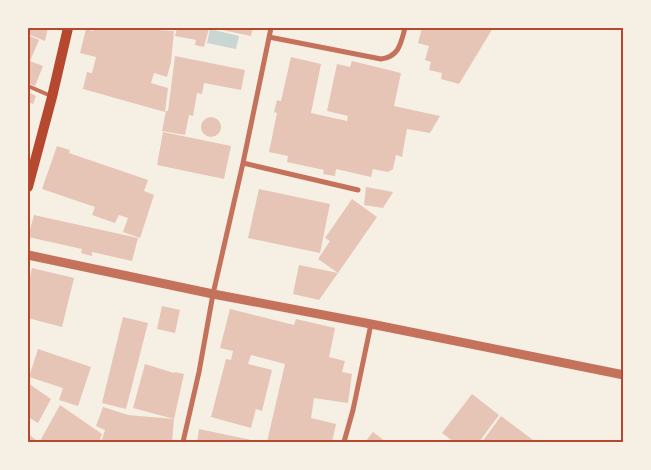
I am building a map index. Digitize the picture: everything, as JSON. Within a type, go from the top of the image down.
[{"type":"main road","points":[[28,187],[68,28]]},
{"type":"street","points":[[183,442],[271,28]]},
{"type":"street","points":[[269,37],[381,59],[389,58],[396,52],[405,28]]},
{"type":"street","points":[[243,163],[358,190]]},
{"type":"street","points":[[28,255],[213,294],[624,375]]},
{"type":"street","points":[[344,442],[353,410],[371,324]]},
{"type":"lane","points":[[28,86],[52,97]]},
{"type":"shaded area","points":[[210,29],[239,36],[236,49],[207,43]]},
{"type":"building","points":[[28,28],[48,28],[45,41],[28,34]]},
{"type":"building","points":[[95,28],[141,28],[174,31],[171,62],[167,77],[154,73],[151,83],[168,88],[165,112],[83,89],[87,72],[92,73],[96,57],[80,53],[86,29],[93,31]]},
{"type":"building","points":[[177,28],[209,28],[204,47],[195,45],[196,40],[175,36]]},
{"type":"building","points":[[213,28],[253,28],[251,36]]},
{"type":"building","points":[[422,28],[493,28],[459,84],[441,79],[442,73],[429,70],[431,62],[425,60],[429,46],[418,43]]},
{"type":"building","points":[[28,35],[39,40],[30,61],[43,66],[35,86],[28,83]]},
{"type":"building","points":[[175,56],[245,70],[241,90],[204,83],[202,94],[197,93],[193,116],[189,115],[185,135],[162,131],[166,111],[168,111]]},
{"type":"building","points":[[291,57],[321,64],[311,113],[347,121],[348,116],[327,111],[337,64],[350,67],[352,61],[401,73],[394,106],[440,116],[430,133],[407,129],[402,157],[396,155],[393,169],[388,172],[373,169],[371,177],[336,169],[335,176],[323,174],[324,170],[287,162],[288,156],[269,152],[277,113],[274,112],[277,100],[281,101]]},
{"type":"building","points":[[28,92],[36,96],[33,104],[28,102]]},
{"type":"building","points":[[211,117],[218,120],[221,127],[218,134],[211,137],[204,134],[201,127],[204,120]]},
{"type":"building","points":[[163,132],[231,146],[224,179],[157,165]]},
{"type":"building","points":[[57,146],[70,150],[69,153],[148,180],[144,191],[154,195],[140,238],[123,232],[128,218],[119,215],[115,223],[92,215],[95,207],[42,189]]},
{"type":"building","points":[[366,187],[393,192],[383,208],[364,205]]},
{"type":"building","points":[[259,189],[330,204],[320,253],[248,238]]},
{"type":"building","points":[[352,199],[377,217],[338,273],[318,259],[330,241],[325,238]]},
{"type":"building","points":[[34,215],[138,238],[132,261],[92,252],[92,256],[81,253],[82,249],[28,237]]},
{"type":"building","points":[[299,265],[338,273],[319,300],[293,294]]},
{"type":"building","points":[[32,268],[74,278],[62,327],[28,318],[28,287]]},
{"type":"building","points":[[162,306],[180,310],[175,333],[157,329]]},
{"type":"building","points":[[230,309],[294,325],[296,319],[335,328],[329,357],[345,361],[342,372],[352,374],[348,403],[314,398],[311,418],[336,424],[332,442],[267,442],[285,364],[251,355],[248,364],[272,370],[262,411],[256,409],[251,428],[211,417],[226,359],[231,360],[233,351],[220,348]]},
{"type":"building","points":[[123,317],[148,323],[126,409],[102,403]]},
{"type":"building","points":[[38,349],[91,367],[78,406],[59,400],[63,388],[29,377]]},
{"type":"building","points":[[145,364],[174,373],[184,374],[174,419],[133,408]]},
{"type":"building","points":[[28,383],[51,399],[38,423],[28,417]]},
{"type":"building","points":[[472,394],[499,415],[479,442],[454,442],[442,433]]},
{"type":"building","points":[[60,405],[102,434],[99,442],[40,441]]},
{"type":"building","points":[[103,407],[128,415],[174,419],[172,442],[101,442],[105,430],[96,426]]},
{"type":"building","points":[[501,416],[533,440],[531,442],[482,442]]},
{"type":"building","points":[[199,429],[261,442],[197,442]]},
{"type":"building","points":[[373,432],[386,442],[365,442]]},
{"type":"building","points":[[28,434],[39,442],[28,442]]}]
